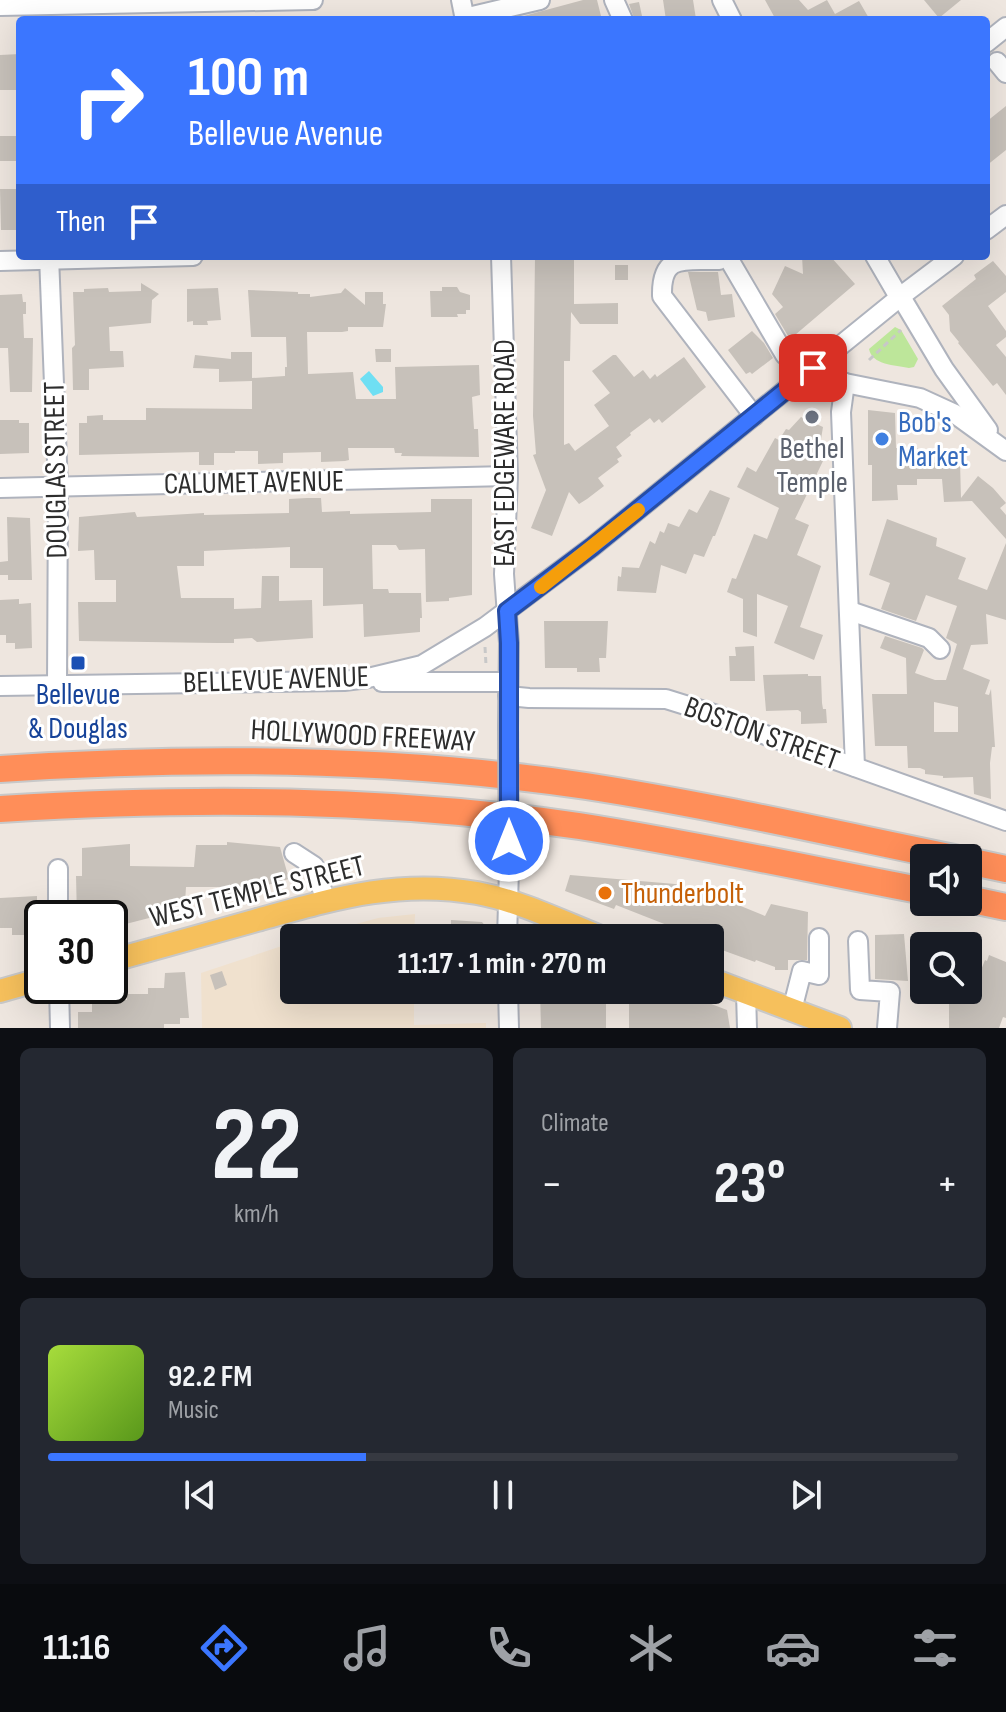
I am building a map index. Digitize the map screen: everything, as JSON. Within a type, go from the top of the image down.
[{"type":"highway","name":"HOLLYWOOD FREEWAY","points":[[0,769],[195,759],[436,769],[584,786],[655,798],[910,849]]},
{"type":"highway","points":[[0,809],[168,800],[417,808],[606,831],[910,888]]},
{"type":"highway","points":[[982,864],[1006,869]]},
{"type":"highway","points":[[982,902],[1006,907]]},
{"type":"main road","name":"WEST TEMPLE STREET","points":[[128,956],[326,901],[389,888],[418,887],[480,894],[566,924]]},
{"type":"main road","points":[[0,991],[24,984]]},
{"type":"main road","points":[[724,984],[840,1028]]},
{"type":"street","points":[[0,6],[48,8],[313,0]]},
{"type":"street","points":[[463,13],[540,0]]},
{"type":"street","points":[[990,40],[1006,27]]},
{"type":"street","name":"DOUGLAS STREET","points":[[49,260],[58,487],[57,685]]},
{"type":"street","name":"EAST EDGEWARE ROAD","points":[[501,260],[508,476],[504,574],[509,643],[508,924]]},
{"type":"street","points":[[719,260],[677,262],[668,267],[661,277],[662,296],[754,416]]},
{"type":"street","points":[[728,260],[785,355],[845,383],[920,398],[955,414],[1006,450]]},
{"type":"street","points":[[877,260],[960,392],[1006,450]]},
{"type":"street","name":"BELLEVUE AVENUE","points":[[0,686],[344,681],[422,665],[507,611],[592,547],[949,260]]},
{"type":"street","points":[[845,383],[841,412],[855,767]]},
{"type":"street","name":"CALUMET AVENUE","points":[[0,488],[508,476]]},
{"type":"street","points":[[850,611],[929,638],[940,649]]},
{"type":"street","name":"BOSTON STREET","points":[[344,681],[508,689],[529,698],[666,699],[1006,821]]},
{"type":"street","points":[[294,853],[314,866],[326,901]]},
{"type":"street","points":[[58,869],[58,900]]},
{"type":"street","points":[[792,1010],[802,971],[819,975],[819,938]]},
{"type":"street","points":[[858,941],[860,990],[890,992],[887,1028]]},
{"type":"street","points":[[746,993],[747,1028]]},
{"type":"street","points":[[59,1004],[60,1028]]},
{"type":"street","points":[[508,1004],[509,1028]]},
{"type":"path","points":[[869,360],[901,330]]},
{"type":"path","points":[[890,332],[895,336]]},
{"type":"path","points":[[485,647],[486,666]]},
{"type":"path","points":[[487,656],[493,653]]},
{"type":"shaded area","points":[[415,914],[415,924],[356,924]]},
{"type":"shaded area","points":[[280,947],[280,1004],[414,1004],[414,1025],[486,1023],[486,1028],[202,1028],[201,973]]},
{"type":"green space","points":[[895,327],[901,330],[918,359],[914,367],[885,363],[871,354],[869,349]]},
{"type":"water","points":[[369,371],[383,387],[383,392],[373,396],[360,379]]},
{"type":"building","points":[[583,0],[597,0],[601,16],[524,16]]},
{"type":"building","points":[[663,0],[693,0],[696,16],[665,16]]},
{"type":"building","points":[[765,0],[799,0],[808,10],[827,0],[835,14],[859,1],[868,16],[774,16]]},
{"type":"building","points":[[924,0],[961,0],[941,16],[937,16]]},
{"type":"building","points":[[639,2],[642,16],[633,16],[629,4]]},
{"type":"building","points":[[16,54],[16,90],[0,90],[0,55]]},
{"type":"building","points":[[1006,106],[1006,150],[990,163],[990,119]]},
{"type":"building","points":[[0,136],[16,136],[16,161],[0,161]]},
{"type":"building","points":[[0,189],[16,189],[16,230],[1,230]]},
{"type":"building","points":[[535,260],[574,260],[574,304],[618,303],[618,324],[580,324],[571,312],[570,361],[564,361],[564,445],[569,443],[575,451],[609,426],[594,405],[610,393],[592,371],[613,355],[634,377],[643,370],[650,379],[684,357],[706,387],[662,423],[659,419],[654,423],[650,418],[630,433],[616,447],[622,456],[617,459],[619,462],[598,478],[604,486],[579,504],[569,492],[552,536],[531,528],[546,490],[533,455],[536,454],[533,416]]},
{"type":"building","points":[[802,260],[834,260],[855,284],[795,335],[800,342],[794,346],[775,314],[783,307],[772,294],[785,266],[803,274]]},
{"type":"building","points":[[993,261],[1006,276],[1006,292],[988,306],[1006,331],[1006,337],[996,345],[1006,357],[1006,395],[997,383],[993,386],[958,343],[950,331],[949,315],[942,306]]},
{"type":"building","points":[[615,265],[628,265],[628,280],[615,280]]},
{"type":"building","points":[[688,272],[718,272],[721,295],[732,294],[735,317],[708,321],[706,312],[697,310]]},
{"type":"building","points":[[141,283],[159,294],[152,300],[151,323],[109,327],[110,351],[123,351],[124,367],[89,369],[89,390],[73,390],[73,292],[108,288],[109,292],[141,291]]},
{"type":"building","points":[[442,287],[457,287],[460,292],[470,295],[470,310],[466,310],[466,314],[457,314],[458,317],[431,317],[430,291],[442,291]]},
{"type":"building","points":[[218,288],[221,320],[207,321],[208,325],[187,322],[187,289]]},
{"type":"building","points":[[345,288],[365,305],[365,292],[383,292],[383,304],[386,304],[383,327],[307,332],[308,374],[353,372],[356,399],[396,399],[395,367],[479,365],[480,395],[472,397],[479,457],[401,456],[402,453],[395,453],[394,448],[348,448],[349,460],[345,461],[321,462],[321,452],[283,453],[283,463],[258,464],[258,451],[235,451],[214,453],[214,465],[199,465],[199,452],[79,455],[79,423],[87,423],[87,416],[103,415],[103,420],[146,420],[146,408],[252,409],[252,381],[219,382],[219,369],[193,368],[195,355],[231,359],[231,352],[252,352],[252,378],[285,376],[286,337],[251,337],[248,290],[298,292],[310,294],[310,297],[341,293]]},
{"type":"building","points":[[22,294],[23,302],[26,302],[24,338],[33,338],[32,392],[10,392],[8,348],[0,348],[0,295]]},
{"type":"building","points":[[752,331],[773,358],[752,374],[746,374],[728,350]]},
{"type":"building","points":[[375,349],[391,349],[391,362],[376,362]]},
{"type":"building","points":[[868,410],[895,413],[896,448],[925,449],[925,463],[960,462],[961,498],[978,476],[993,488],[1006,503],[1000,508],[1006,515],[1006,539],[972,501],[944,502],[942,479],[917,479],[917,485],[897,485],[898,500],[872,501],[872,465],[868,465]]},
{"type":"building","points":[[801,417],[823,427],[820,445],[823,447],[818,457],[823,461],[795,519],[809,525],[797,555],[821,566],[800,627],[823,635],[814,660],[774,643],[788,606],[757,594],[757,637],[743,632],[743,599],[727,592],[732,578],[736,579],[754,534],[767,539],[779,508],[737,487],[747,467],[756,472],[775,438],[779,440],[786,429],[789,430]]},
{"type":"building","points":[[0,420],[29,423],[29,453],[0,454]]},
{"type":"building","points":[[710,490],[730,498],[704,557],[694,554],[686,574],[661,565],[656,593],[617,591],[622,567],[639,568],[650,541],[655,544],[660,531],[664,533],[668,523],[679,527],[689,509],[697,513]]},
{"type":"building","points":[[321,498],[322,512],[350,511],[350,514],[431,512],[431,499],[472,499],[472,595],[449,598],[449,601],[426,602],[425,549],[399,550],[396,545],[372,545],[373,589],[388,589],[389,593],[421,593],[422,618],[420,632],[364,637],[363,604],[323,606],[323,568],[290,568],[290,547],[204,551],[204,566],[177,566],[181,598],[234,598],[234,609],[261,608],[262,576],[279,576],[279,601],[312,600],[313,638],[257,642],[252,638],[234,639],[234,643],[79,641],[78,602],[116,602],[116,580],[95,580],[94,550],[78,551],[79,517],[135,512],[137,517],[289,513],[289,499]]},
{"type":"building","points":[[7,517],[30,518],[32,580],[8,580],[8,575],[0,575],[0,562],[8,561]]},
{"type":"building","points":[[887,519],[937,538],[936,546],[966,558],[958,579],[987,590],[1006,543],[1006,620],[986,614],[988,644],[971,645],[963,669],[990,680],[985,694],[989,695],[991,689],[995,747],[992,747],[990,763],[991,799],[974,794],[973,777],[943,778],[925,774],[925,770],[920,768],[908,768],[907,746],[875,746],[872,694],[907,694],[906,658],[880,648],[885,636],[924,650],[915,673],[935,680],[946,680],[957,644],[946,638],[957,606],[926,595],[916,621],[881,609],[890,583],[869,575]],"holes":[[[934,702],[958,707],[958,732],[934,732]]]},
{"type":"building","points":[[19,599],[19,604],[31,603],[32,648],[15,649],[15,643],[6,643],[6,635],[0,635],[0,600]]},
{"type":"building","points":[[544,621],[608,621],[606,658],[599,658],[600,672],[545,668]]},
{"type":"building","points":[[754,646],[755,681],[730,681],[729,656],[736,656],[735,647]]},
{"type":"building","points":[[763,675],[821,676],[822,703],[823,709],[826,709],[827,723],[801,724],[801,712],[798,710],[766,711]]},
{"type":"building","points":[[227,842],[280,847],[289,879],[228,896],[228,887],[186,887],[185,903],[162,903],[162,913],[128,923],[128,900],[77,900],[76,876],[82,876],[82,848],[130,844],[130,866],[194,867],[196,845],[227,845]]},
{"type":"building","points":[[570,875],[675,884],[699,889],[765,916],[771,904],[808,912],[807,960],[788,960],[788,970],[775,970],[775,967],[724,951],[724,924],[664,924],[616,905],[614,909],[565,891]]},
{"type":"building","points":[[37,896],[37,900],[24,900],[24,935],[12,935],[12,928],[0,928],[0,898]]},
{"type":"building","points":[[451,920],[484,924],[451,924]]},
{"type":"building","points":[[904,934],[908,981],[875,979],[875,935]]},
{"type":"building","points":[[989,955],[1006,962],[1006,1018],[1003,1017],[999,1028],[949,1028],[949,1004],[982,1004],[982,968]]},
{"type":"building","points":[[222,971],[227,985],[215,990],[210,975]]},
{"type":"building","points":[[185,972],[189,1018],[180,1018],[180,1024],[164,1024],[164,1028],[78,1028],[78,1012],[92,1012],[92,1004],[128,1004],[128,994],[148,994],[148,988],[164,988],[165,973]]},
{"type":"building","points":[[540,1004],[606,1004],[606,1028],[541,1028]]},
{"type":"building","points":[[629,1004],[711,1004],[727,1010],[730,1028],[629,1028]]},
{"type":"slow traffic","points":[[541,587],[638,510]]},
{"type":"place","name":"Bethel Temple","points":[[812,417]]},
{"type":"place","name":"Bob's Market","points":[[882,439]]},
{"type":"place","name":"Bellevue & Douglas","points":[[78,663]]},
{"type":"place","name":"Thunderbolt","points":[[605,893]]},
{"type":"route","points":[[509,841],[507,611],[592,547],[813,368]]}]
